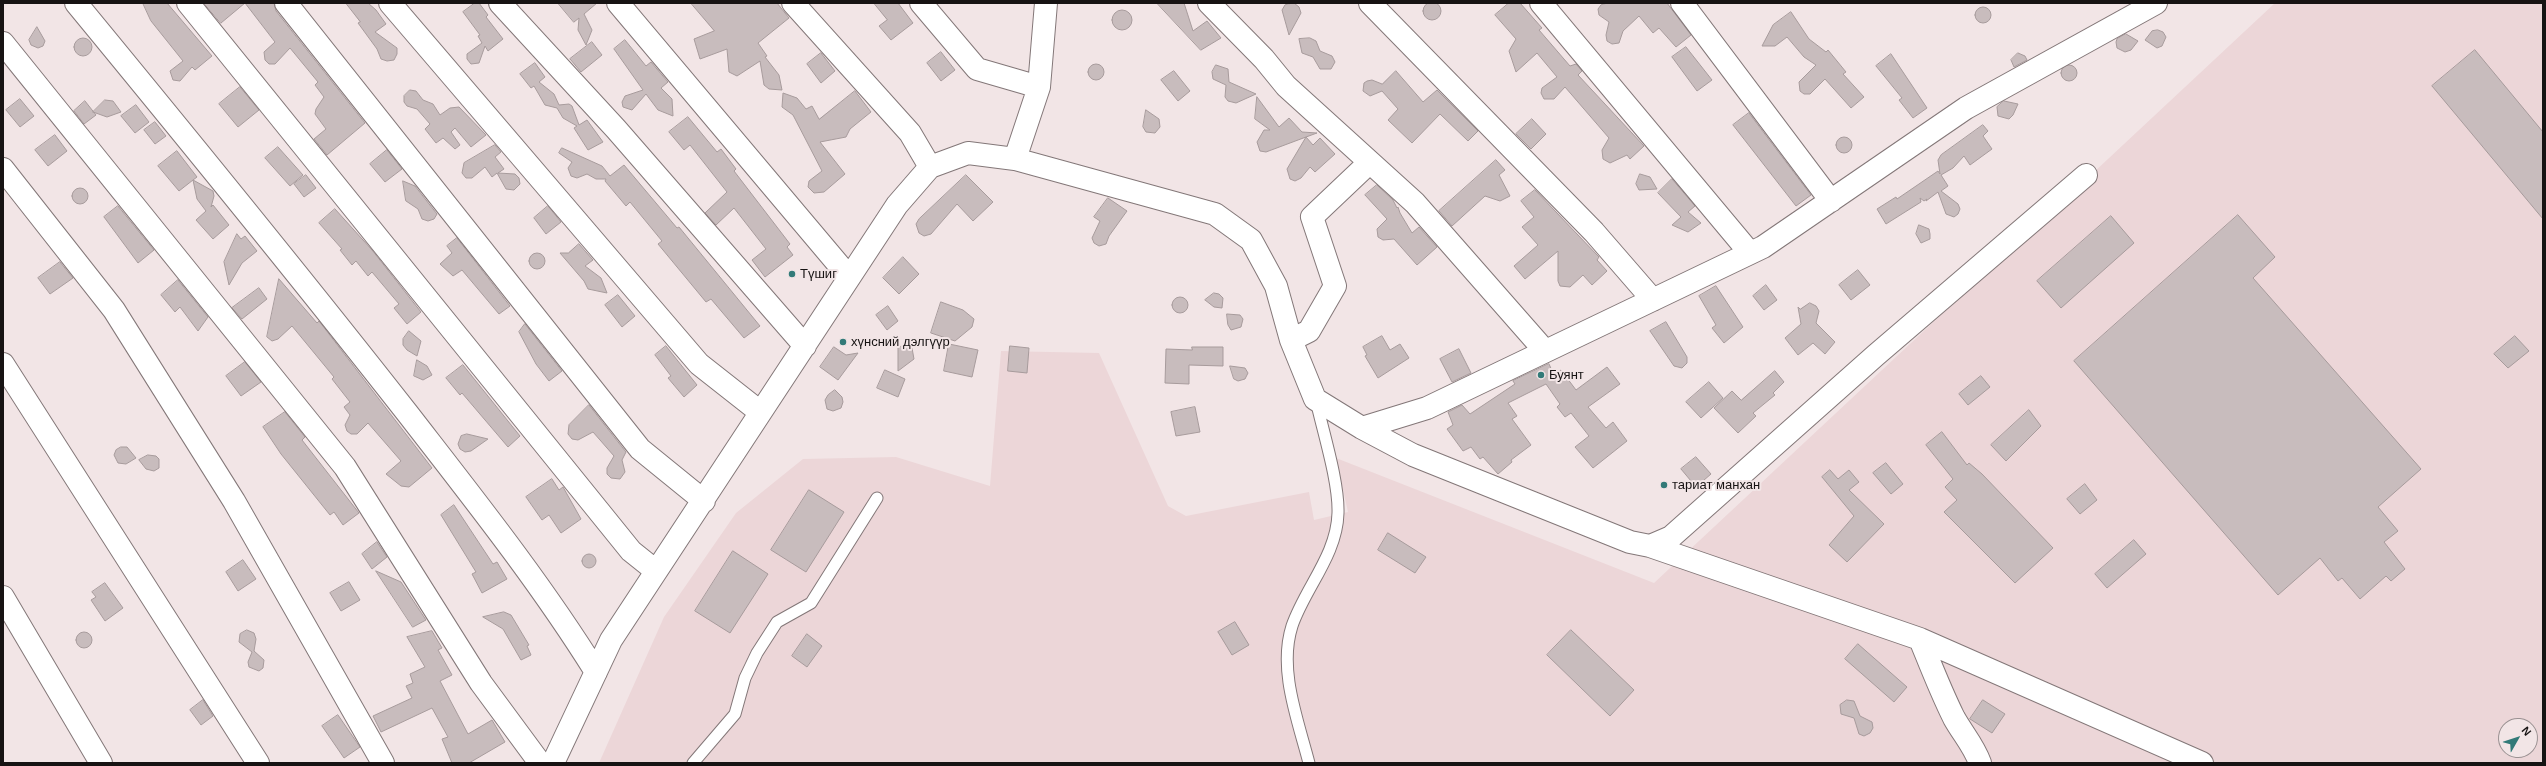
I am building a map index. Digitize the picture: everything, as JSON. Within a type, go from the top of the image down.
[{"type":"street","points":[[76,3],[292,266],[429,441],[573,635],[596,672]]},
{"type":"street","points":[[188,3],[631,551],[656,571]]},
{"type":"street","points":[[286,3],[640,449],[704,501]]},
{"type":"street","points":[[390,3],[699,364],[760,412]]},
{"type":"street","points":[[500,3],[616,129],[805,346]]},
{"type":"street","points":[[618,3],[849,277]]},
{"type":"street","points":[[793,3],[910,133],[930,167]]},
{"type":"street","points":[[921,3],[977,69],[1039,87]]},
{"type":"street","points":[[1015,159],[1039,87],[1046,3]]},
{"type":"street","points":[[1209,3],[1264,59],[1286,86],[1415,203],[1545,352]]},
{"type":"street","points":[[1370,3],[1594,232],[1653,300]]},
{"type":"street","points":[[1682,3],[1831,201]]},
{"type":"street","points":[[1362,428],[1427,408],[1750,253],[1831,201],[1966,108],[2156,3]]},
{"type":"street","points":[[1548,5],[1750,253]]},
{"type":"street","points":[[3,43],[345,467],[481,683],[540,763]]},
{"type":"street","points":[[553,763],[611,640],[704,501],[760,412],[897,205],[930,167],[968,154],[1015,159],[1215,214],[1252,240],[1276,286],[1291,340],[1315,399],[1362,428],[1413,455],[1630,542],[1650,546],[1920,639],[2202,763]]},
{"type":"street","points":[[1291,340],[1309,331],[1335,286],[1312,217],[1370,162]]},
{"type":"street","points":[[3,169],[114,310],[234,501],[383,763]]},
{"type":"street","points":[[1650,546],[1671,537],[1876,355],[2086,175]]},
{"type":"street","points":[[3,364],[258,763]]},
{"type":"street","points":[[3,597],[101,763]]},
{"type":"street","points":[[1920,639],[1940,691],[1956,722],[1976,749],[1980,763]]},
{"type":"lane","points":[[1308,763],[1290,690],[1288,654],[1292,626],[1335,536],[1338,514],[1336,493],[1315,399]]},
{"type":"lane","points":[[693,763],[735,714],[745,678],[757,653],[777,622],[811,603],[877,498]]},
{"type":"shaded area","points":[[2275,3],[2543,3],[2543,763],[599,763],[664,617],[736,513],[803,459],[896,457],[990,486],[1001,351],[1099,353],[1168,506],[1186,516],[1309,492],[1314,520],[1348,512],[1336,458],[1654,583]]},
{"type":"building","points":[[1432,2],[1438,5],[1441,11],[1438,17],[1432,20],[1426,17],[1423,11],[1426,5]]},
{"type":"building","points":[[143,3],[167,3],[212,56],[195,70],[192,67],[180,81],[173,80],[170,71],[183,61],[151,21]]},
{"type":"building","points":[[204,3],[245,3],[221,23]]},
{"type":"building","points":[[245,3],[274,3],[276,11],[365,123],[327,155],[314,139],[326,129],[315,114],[316,109],[324,97],[315,85],[318,82],[290,48],[275,64],[269,64],[265,60],[264,52],[275,42]]},
{"type":"building","points":[[346,3],[368,3],[376,10],[386,24],[375,32],[397,48],[397,54],[394,60],[387,61],[381,59],[377,49],[358,23],[360,22]]},
{"type":"building","points":[[475,3],[479,3],[488,15],[486,17],[503,39],[488,51],[485,46],[479,63],[471,64],[467,59],[467,54],[482,43],[478,36],[480,35],[463,12]]},
{"type":"building","points":[[558,3],[597,3],[584,14],[592,30],[586,45],[578,30],[579,18],[574,22]]},
{"type":"building","points":[[691,3],[777,3],[789,18],[758,43],[767,56],[765,57],[779,75],[782,90],[769,89],[764,85],[760,61],[737,76],[729,72],[727,49],[700,59],[694,39],[714,31]]},
{"type":"building","points":[[874,3],[898,3],[913,23],[891,40],[879,26],[887,20]]},
{"type":"building","points":[[1157,3],[1184,3],[1193,31],[1207,21],[1221,38],[1201,50]]},
{"type":"building","points":[[1294,3],[1299,7],[1301,13],[1289,35],[1282,10],[1285,5]]},
{"type":"building","points":[[1509,3],[1520,3],[1542,28],[1539,30],[1570,66],[1576,64],[1582,71],[1578,75],[1644,146],[1630,159],[1627,155],[1610,163],[1603,159],[1602,150],[1609,138],[1565,87],[1554,99],[1544,99],[1541,93],[1542,88],[1557,77],[1537,53],[1516,72],[1509,51],[1516,39],[1495,15]]},
{"type":"building","points":[[1608,3],[1667,3],[1691,35],[1676,47],[1659,28],[1653,33],[1639,16],[1623,31],[1619,43],[1612,44],[1607,41],[1606,35],[1609,22],[1599,15],[1598,9],[1601,5]]},
{"type":"building","points":[[1983,7],[1989,9],[1991,15],[1989,21],[1983,23],[1977,21],[1975,15],[1977,9]]},
{"type":"building","points":[[1122,10],[1129,13],[1132,20],[1129,27],[1122,30],[1115,27],[1112,20],[1115,13]]},
{"type":"building","points":[[1791,12],[1809,39],[1826,52],[1828,50],[1846,72],[1843,74],[1864,97],[1851,108],[1825,79],[1810,94],[1804,94],[1800,91],[1799,82],[1816,65],[1804,57],[1787,37],[1775,46],[1762,46],[1773,25]]},
{"type":"building","points":[[37,27],[45,41],[43,46],[38,48],[31,45],[29,40]]},
{"type":"building","points":[[2158,30],[2163,32],[2166,37],[2162,46],[2157,48],[2145,40],[2152,31]]},
{"type":"building","points":[[2126,34],[2138,41],[2131,50],[2125,52],[2117,48],[2116,42],[2117,39]]},
{"type":"building","points":[[83,38],[89,41],[92,47],[89,53],[83,56],[77,53],[74,47],[77,41]]},
{"type":"building","points":[[1310,38],[1316,41],[1320,51],[1332,56],[1335,62],[1331,69],[1320,69],[1313,57],[1302,53],[1299,39]]},
{"type":"building","points":[[625,40],[646,66],[651,62],[668,82],[661,88],[672,99],[673,116],[658,110],[646,94],[632,110],[623,107],[622,102],[625,96],[643,90],[614,49]]},
{"type":"building","points":[[592,42],[602,55],[581,72],[570,59]]},
{"type":"building","points":[[1686,47],[1712,80],[1697,91],[1672,57]]},
{"type":"building","points":[[2475,50],[2543,132],[2543,219],[2432,86]]},
{"type":"building","points":[[941,52],[955,70],[941,81],[927,63]]},
{"type":"building","points":[[821,53],[835,71],[821,83],[807,64]]},
{"type":"building","points":[[2018,53],[2025,56],[2027,60],[2014,67],[2011,60]]},
{"type":"building","points":[[1891,54],[1927,108],[1913,118],[1899,100],[1902,98],[1876,66]]},
{"type":"building","points":[[535,63],[545,77],[539,82],[554,94],[559,105],[569,104],[572,106],[579,125],[587,120],[603,142],[588,150],[574,128],[577,126],[563,118],[557,108],[545,105],[534,86],[531,88],[520,74]]},
{"type":"building","points":[[1093,64],[1099,64],[1104,69],[1102,78],[1099,80],[1093,80],[1088,75],[1088,69]]},
{"type":"building","points":[[1216,65],[1228,69],[1229,82],[1256,94],[1236,103],[1228,101],[1225,97],[1226,85],[1213,79],[1212,72]]},
{"type":"building","points":[[2069,65],[2076,70],[2077,73],[2072,80],[2069,81],[2062,76],[2061,73],[2066,66]]},
{"type":"building","points":[[1174,71],[1190,91],[1178,101],[1161,80]]},
{"type":"building","points":[[1396,71],[1423,102],[1437,90],[1478,131],[1468,141],[1440,114],[1412,143],[1388,120],[1398,109],[1382,91],[1370,96],[1363,91],[1364,83],[1367,81],[1372,80],[1382,84]]},
{"type":"building","points":[[240,87],[259,110],[238,127],[219,104]]},
{"type":"building","points":[[410,90],[416,91],[423,100],[433,104],[440,115],[450,108],[459,107],[486,135],[471,147],[455,128],[451,132],[460,145],[455,149],[443,138],[436,143],[425,129],[430,124],[417,109],[407,106],[404,102],[404,96]]},
{"type":"building","points":[[855,91],[871,112],[850,129],[846,137],[820,142],[845,174],[824,192],[814,193],[808,187],[809,181],[822,171],[793,115],[782,107],[783,93],[797,98],[806,109],[812,106],[819,119]]},
{"type":"building","points":[[1257,97],[1279,127],[1289,118],[1302,132],[1317,133],[1266,152],[1260,151],[1257,142],[1264,130],[1270,130],[1255,119]]},
{"type":"building","points":[[20,99],[34,116],[20,127],[6,110]]},
{"type":"building","points":[[105,100],[113,101],[121,112],[107,117],[93,112]]},
{"type":"building","points":[[85,101],[96,115],[84,124],[74,111]]},
{"type":"building","points":[[2004,101],[2018,104],[2013,115],[2009,119],[1998,116],[1997,107]]},
{"type":"building","points":[[136,105],[149,122],[135,133],[121,116]]},
{"type":"building","points":[[1146,110],[1159,119],[1160,127],[1155,133],[1146,132],[1143,127]]},
{"type":"building","points":[[1749,113],[1811,195],[1796,206],[1733,125]]},
{"type":"building","points":[[688,117],[717,152],[721,149],[736,169],[734,171],[790,244],[787,247],[793,255],[765,277],[752,260],[766,249],[734,208],[716,225],[705,213],[727,192],[690,145],[684,150],[669,132]]},
{"type":"building","points":[[1532,119],[1546,134],[1531,149],[1516,134]]},
{"type":"building","points":[[155,122],[166,136],[155,144],[144,130]]},
{"type":"building","points":[[1983,125],[1988,131],[1983,136],[1992,149],[1970,165],[1964,156],[1953,168],[1941,175],[1948,186],[1941,191],[1958,204],[1960,209],[1958,214],[1954,217],[1946,214],[1938,192],[1926,201],[1927,199],[1924,201],[1920,198],[1921,202],[1886,224],[1877,209],[1896,197],[1897,199],[1938,171],[1940,174],[1938,160],[1941,155]]},
{"type":"building","points":[[55,135],[67,151],[48,166],[35,150]]},
{"type":"building","points":[[1306,137],[1313,145],[1320,138],[1335,154],[1315,172],[1310,167],[1301,178],[1295,181],[1290,179],[1287,169]]},
{"type":"building","points":[[1844,137],[1850,139],[1852,145],[1850,151],[1844,153],[1838,151],[1836,145],[1838,139]]},
{"type":"building","points":[[495,145],[501,152],[495,157],[504,169],[498,173],[515,174],[519,178],[520,184],[514,190],[506,189],[497,173],[492,177],[485,167],[472,178],[466,178],[462,173],[464,163]]},
{"type":"building","points":[[278,147],[303,175],[290,186],[265,158]]},
{"type":"building","points":[[562,148],[602,166],[610,176],[624,165],[677,228],[679,227],[760,326],[744,338],[711,299],[706,302],[658,244],[662,241],[630,202],[626,206],[605,181],[606,179],[596,179],[587,174],[577,178],[571,176],[568,168],[572,162],[559,153]]},
{"type":"building","points":[[387,150],[402,169],[385,182],[370,164]]},
{"type":"building","points":[[177,151],[197,177],[179,191],[158,166]]},
{"type":"building","points":[[1496,160],[1505,170],[1499,175],[1510,196],[1500,201],[1485,196],[1452,226],[1439,211]]},
{"type":"building","points":[[1640,174],[1650,177],[1657,189],[1639,190],[1636,184]]},
{"type":"building","points":[[306,175],[316,188],[304,197],[294,184]]},
{"type":"building","points":[[966,175],[993,202],[973,221],[957,204],[931,234],[924,236],[919,233],[916,224],[919,219]]},
{"type":"building","points":[[1672,179],[1695,206],[1688,212],[1701,223],[1688,232],[1672,225],[1681,217],[1658,193]]},
{"type":"building","points":[[193,180],[213,191],[214,196],[211,207],[213,205],[229,225],[213,239],[196,220],[206,211],[197,199]]},
{"type":"building","points":[[403,181],[415,186],[437,214],[434,219],[428,221],[422,219],[418,209],[406,201]]},
{"type":"building","points":[[1377,185],[1393,200],[1412,233],[1419,227],[1437,247],[1417,265],[1394,239],[1383,240],[1378,237],[1377,229],[1387,219],[1365,195]]},
{"type":"building","points":[[77,188],[83,188],[88,193],[86,202],[83,204],[77,204],[72,199],[72,193]]},
{"type":"building","points":[[1535,190],[1599,257],[1597,260],[1607,271],[1592,285],[1583,275],[1570,287],[1560,286],[1558,281],[1558,251],[1525,279],[1514,266],[1538,245],[1522,227],[1534,217],[1521,201]]},
{"type":"building","points":[[1108,198],[1127,211],[1109,236],[1106,244],[1099,246],[1094,243],[1092,238],[1100,221],[1094,217]]},
{"type":"building","points":[[118,206],[154,250],[138,263],[104,217]]},
{"type":"building","points":[[548,206],[561,222],[546,234],[534,218]]},
{"type":"building","points":[[335,209],[372,250],[421,312],[407,324],[394,308],[399,304],[372,272],[368,276],[356,261],[352,265],[340,250],[342,249],[319,223]]},
{"type":"building","points":[[2238,215],[2275,257],[2253,278],[2421,469],[2378,507],[2398,531],[2384,542],[2405,569],[2391,581],[2386,576],[2360,599],[2342,578],[2338,581],[2320,558],[2278,595],[2074,361]]},
{"type":"building","points":[[2111,216],[2134,243],[2061,308],[2037,281]]},
{"type":"building","points":[[1919,225],[1929,229],[1930,234],[1930,239],[1921,243],[1916,234]]},
{"type":"building","points":[[237,234],[241,239],[245,236],[257,251],[242,263],[229,285],[224,262]]},
{"type":"building","points":[[457,238],[510,306],[499,314],[462,270],[453,276],[440,264],[452,253],[447,246]]},
{"type":"building","points":[[579,244],[593,260],[585,266],[601,278],[607,293],[588,289],[584,281],[560,253],[568,253]]},
{"type":"building","points":[[537,253],[544,258],[545,261],[540,268],[537,269],[530,264],[529,261],[534,254]]},
{"type":"building","points":[[903,257],[919,274],[899,294],[883,278]]},
{"type":"building","points":[[60,262],[73,278],[50,294],[38,278]]},
{"type":"building","points":[[1858,270],[1870,285],[1851,300],[1839,285]]},
{"type":"building","points":[[279,279],[317,323],[319,321],[432,468],[409,487],[401,486],[386,474],[401,461],[368,423],[357,434],[351,434],[347,431],[345,425],[350,415],[344,407],[350,402],[332,379],[334,377],[292,326],[278,339],[272,341],[267,337]]},
{"type":"building","points":[[178,280],[208,317],[198,331],[180,307],[175,312],[161,295]]},
{"type":"building","points":[[1766,285],[1777,300],[1764,310],[1753,296]]},
{"type":"building","points":[[1716,286],[1743,327],[1724,343],[1712,328],[1716,325],[1699,296]]},
{"type":"building","points":[[259,288],[267,299],[242,319],[232,308]]},
{"type":"building","points":[[1214,293],[1219,294],[1223,298],[1222,308],[1214,307],[1205,300]]},
{"type":"building","points":[[618,295],[635,316],[622,327],[605,305]]},
{"type":"building","points":[[1180,297],[1186,299],[1188,305],[1186,311],[1180,313],[1174,311],[1172,305],[1174,299]]},
{"type":"building","points":[[941,302],[963,310],[974,319],[972,327],[955,341],[931,333]]},
{"type":"building","points":[[1810,303],[1816,306],[1819,311],[1816,323],[1835,342],[1825,354],[1813,343],[1798,355],[1785,338],[1801,324],[1798,307],[1800,309]]},
{"type":"building","points":[[888,306],[898,321],[887,330],[876,315]]},
{"type":"building","points":[[1227,314],[1240,315],[1243,319],[1241,327],[1231,330],[1228,325]]},
{"type":"building","points":[[1666,322],[1687,357],[1687,363],[1682,368],[1674,366],[1650,331]]},
{"type":"building","points":[[525,324],[562,371],[549,381],[536,364],[519,332]]},
{"type":"building","points":[[409,331],[421,341],[417,356],[407,350],[403,345],[403,339]]},
{"type":"building","points":[[1382,336],[1390,350],[1400,344],[1409,358],[1378,378],[1365,356],[1367,355],[1363,347]]},
{"type":"building","points":[[2515,336],[2529,351],[2508,368],[2494,354]]},
{"type":"building","points":[[949,344],[978,350],[972,377],[944,371]]},
{"type":"building","points":[[666,346],[697,385],[684,397],[668,378],[671,376],[655,355]]},
{"type":"building","points":[[907,346],[912,348],[914,359],[898,371],[898,347]]},
{"type":"building","points":[[1010,346],[1029,348],[1027,373],[1008,371]]},
{"type":"building","points":[[834,347],[846,355],[858,353],[838,380],[820,367]]},
{"type":"building","points":[[1192,347],[1223,347],[1223,366],[1189,365],[1189,384],[1165,383],[1166,349],[1192,350]]},
{"type":"building","points":[[1459,349],[1471,373],[1452,382],[1440,359]]},
{"type":"building","points":[[417,360],[427,366],[432,375],[423,380],[414,376]]},
{"type":"building","points":[[245,362],[261,382],[241,396],[226,376]]},
{"type":"building","points":[[1549,364],[1554,375],[1561,370],[1576,390],[1607,367],[1620,384],[1588,407],[1606,428],[1613,422],[1627,441],[1593,468],[1575,447],[1589,436],[1571,413],[1565,417],[1557,407],[1560,404],[1546,384],[1508,403],[1517,416],[1512,419],[1531,445],[1511,460],[1512,462],[1498,474],[1483,457],[1480,459],[1471,447],[1463,451],[1447,429],[1453,425],[1448,412],[1462,405],[1470,414],[1515,384],[1513,381]]},
{"type":"building","points":[[463,365],[520,436],[508,447],[462,393],[460,395],[446,378]]},
{"type":"building","points":[[1230,366],[1245,368],[1248,373],[1245,379],[1238,381],[1234,379]]},
{"type":"building","points":[[885,370],[905,379],[898,397],[877,388]]},
{"type":"building","points":[[1775,371],[1784,382],[1773,393],[1775,395],[1753,413],[1756,416],[1738,433],[1714,408],[1732,391],[1741,400]]},
{"type":"building","points":[[1981,376],[1990,387],[1968,405],[1959,394]]},
{"type":"building","points":[[1709,382],[1723,398],[1701,418],[1686,402]]},
{"type":"building","points":[[835,390],[842,397],[843,402],[841,408],[833,411],[827,409],[825,400],[828,395]]},
{"type":"building","points":[[589,405],[626,452],[622,460],[625,472],[620,479],[611,478],[607,474],[607,468],[614,456],[593,432],[578,440],[572,439],[568,434],[569,425]]},
{"type":"building","points":[[1195,407],[1200,432],[1176,436],[1171,412]]},
{"type":"building","points":[[2029,410],[2041,426],[2006,461],[1991,445]]},
{"type":"building","points":[[285,412],[305,437],[302,440],[359,513],[343,525],[334,512],[330,515],[281,454],[263,427]]},
{"type":"building","points":[[1942,432],[1967,465],[1969,463],[1982,474],[2053,548],[2015,583],[1944,512],[1957,500],[1945,487],[1953,479],[1926,445]]},
{"type":"building","points":[[467,434],[488,439],[471,451],[465,452],[460,449],[458,444],[461,436]]},
{"type":"building","points":[[121,447],[127,447],[136,458],[126,464],[118,463],[114,455],[116,450]]},
{"type":"building","points":[[148,455],[156,456],[159,459],[159,468],[154,471],[146,469],[139,460]]},
{"type":"building","points":[[1696,457],[1711,474],[1696,487],[1681,469]]},
{"type":"building","points":[[1886,463],[1903,484],[1891,494],[1873,473]]},
{"type":"building","points":[[1830,470],[1838,479],[1849,470],[1859,482],[1849,490],[1884,524],[1847,562],[1829,545],[1854,516],[1822,477]]},
{"type":"building","points":[[552,479],[559,490],[563,487],[581,519],[561,533],[549,515],[542,520],[526,497]]},
{"type":"building","points":[[2085,484],[2097,500],[2080,514],[2067,499]]},
{"type":"building","points":[[809,490],[844,512],[806,572],[771,550]]},
{"type":"building","points":[[454,505],[493,564],[497,562],[507,579],[482,593],[472,574],[476,572],[441,515]]},
{"type":"building","points":[[1388,533],[1426,557],[1415,573],[1378,550]]},
{"type":"building","points":[[2134,540],[2146,554],[2107,588],[2095,574]]},
{"type":"building","points":[[377,542],[387,557],[372,569],[362,554]]},
{"type":"building","points":[[733,551],[768,574],[730,633],[695,611]]},
{"type":"building","points":[[586,554],[592,554],[596,558],[596,564],[592,568],[586,568],[582,564],[582,558]]},
{"type":"building","points":[[243,560],[256,579],[238,591],[226,572]]},
{"type":"building","points":[[376,571],[401,582],[426,620],[413,627]]},
{"type":"building","points":[[349,582],[360,600],[341,611],[330,593]]},
{"type":"building","points":[[105,583],[123,608],[105,621],[91,600],[96,597],[92,592]]},
{"type":"building","points":[[504,612],[511,615],[529,645],[527,646],[531,655],[521,660],[503,629],[483,617]]},
{"type":"building","points":[[1235,622],[1249,645],[1232,655],[1218,632]]},
{"type":"building","points":[[247,630],[254,633],[256,639],[254,651],[264,660],[263,668],[259,671],[249,667],[248,662],[252,652],[239,642],[240,634]]},
{"type":"building","points":[[1571,630],[1634,690],[1610,716],[1547,655]]},
{"type":"building","points":[[432,631],[442,648],[438,650],[452,675],[440,681],[468,734],[492,720],[505,742],[469,763],[452,763],[442,739],[448,737],[432,708],[381,732],[373,716],[412,698],[406,686],[413,683],[410,674],[425,667],[407,637]]},
{"type":"building","points":[[81,632],[87,632],[92,637],[90,646],[87,648],[81,648],[76,643],[76,637]]},
{"type":"building","points":[[807,634],[822,646],[807,667],[792,656]]},
{"type":"building","points":[[1858,644],[1907,687],[1894,702],[1845,659]]},
{"type":"building","points":[[203,700],[213,716],[201,725],[190,710]]},
{"type":"building","points":[[1847,700],[1854,701],[1860,716],[1872,722],[1873,728],[1870,733],[1864,736],[1859,734],[1854,718],[1841,714],[1840,705]]},
{"type":"building","points":[[1983,700],[2005,714],[1992,733],[1970,719]]},
{"type":"building","points":[[338,715],[360,747],[344,758],[322,726]]},
{"type":"place","name":"Түшиг","points":[[792,274]]},
{"type":"place","name":"хүнсний дэлгүүр","points":[[843,342]]},
{"type":"place","name":"Буянт","points":[[1541,375]]},
{"type":"place","name":"тариат манхан","points":[[1664,485]]}]
